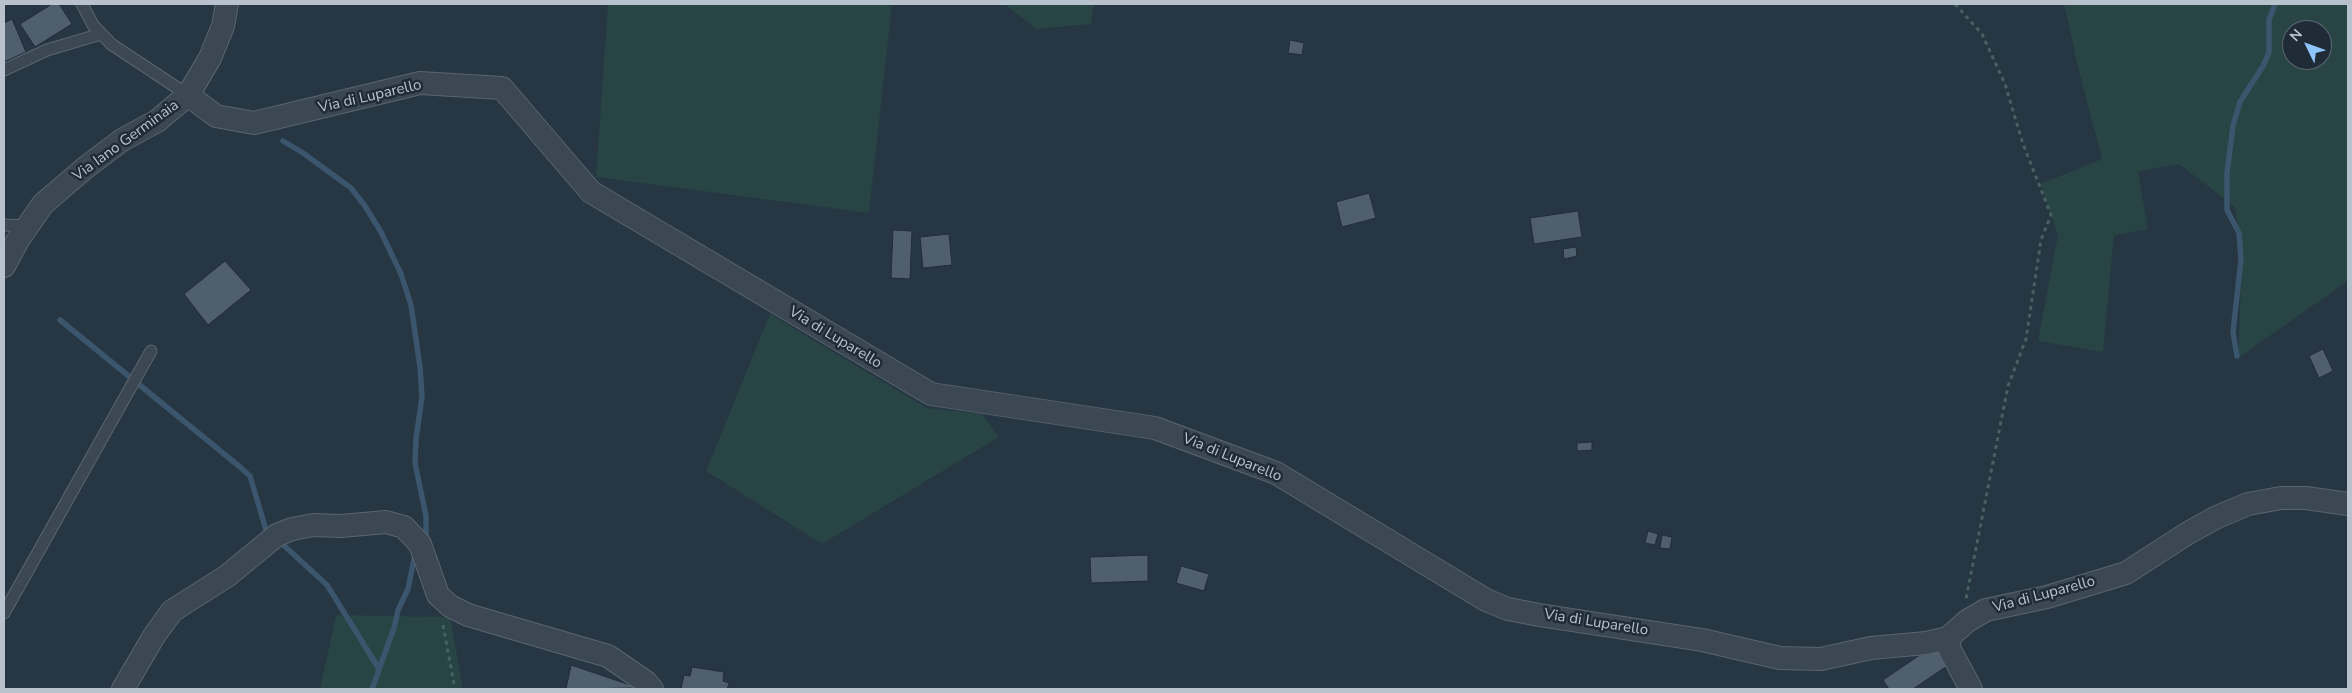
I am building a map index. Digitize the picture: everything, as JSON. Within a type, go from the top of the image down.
[{"type":"street","name":"Via Iano Germinaia","points":[[4,266],[27,226],[43,204],[85,168],[122,140],[157,121],[188,95],[210,58],[223,26],[227,4]]},
{"type":"street","name":"Via di Luparello","points":[[188,95],[216,116],[254,123],[420,83],[502,88],[591,192],[931,394],[1155,428],[1276,473],[1486,600],[1508,609],[1595,625],[1702,640],[1780,658],[1820,659],[1871,648],[1926,643],[1948,638],[1966,621],[1986,610],[2047,597],[2126,572],[2195,529],[2248,504],[2281,498],[2306,498],[2348,504]]},
{"type":"street","points":[[122,689],[154,636],[172,611],[227,576],[277,535],[292,529],[312,525],[341,526],[386,522],[404,527],[420,544],[438,595],[450,606],[468,614],[608,656],[646,682],[652,689]]},
{"type":"street","points":[[1948,638],[1950,650],[1970,689]]},
{"type":"lane","points":[[82,4],[93,25],[111,44],[188,95]]},
{"type":"lane","points":[[4,70],[47,50],[101,34]]},
{"type":"lane","points":[[4,225],[27,226]]},
{"type":"lane","points":[[4,613],[151,350]]},
{"type":"path","points":[[1955,4],[1982,34],[2005,84],[2023,144],[2051,215],[2041,240],[2026,339],[2006,395],[1980,522],[1974,565],[1964,603]]},
{"type":"path","points":[[438,595],[455,689]]},
{"type":"green space","points":[[608,4],[892,4],[869,213],[596,177]]},
{"type":"green space","points":[[1004,4],[1094,4],[1091,24],[1036,29]]},
{"type":"green space","points":[[2064,4],[2348,4],[2348,281],[2238,358],[2242,253],[2235,207],[2179,164],[2138,171],[2148,229],[2114,235],[2103,352],[2038,341],[2058,235],[2040,184],[2102,159]]},
{"type":"green space","points":[[770,314],[927,408],[982,414],[999,437],[822,544],[706,471]]},
{"type":"green space","points":[[336,615],[450,617],[463,689],[320,689]]},
{"type":"building","points":[[52,4],[59,4],[72,24],[35,47],[20,24]]},
{"type":"building","points":[[12,19],[26,52],[4,62],[4,23]]},
{"type":"building","points":[[1290,40],[1304,43],[1302,55],[1288,53]]},
{"type":"building","points":[[1369,193],[1376,218],[1342,227],[1336,202]]},
{"type":"building","points":[[1578,211],[1582,237],[1534,244],[1530,218]]},
{"type":"building","points":[[893,230],[912,231],[910,279],[891,278]]},
{"type":"building","points":[[949,234],[952,265],[923,268],[920,237]]},
{"type":"building","points":[[1576,247],[1577,256],[1564,259],[1563,249]]},
{"type":"building","points":[[225,261],[251,290],[208,325],[184,294]]},
{"type":"building","points":[[2323,349],[2333,371],[2319,378],[2309,356]]},
{"type":"building","points":[[1592,442],[1592,450],[1577,451],[1577,443]]},
{"type":"building","points":[[1648,531],[1658,534],[1655,545],[1645,543]]},
{"type":"building","points":[[1662,535],[1672,537],[1670,549],[1660,548]]},
{"type":"building","points":[[1148,555],[1148,581],[1091,583],[1090,557]]},
{"type":"building","points":[[1181,566],[1209,574],[1204,591],[1176,583]]},
{"type":"building","points":[[1936,644],[1950,664],[1913,689],[1889,689],[1883,680]]},
{"type":"building","points":[[571,665],[639,688],[566,689]]},
{"type":"building","points":[[692,667],[724,672],[723,681],[729,683],[727,689],[681,689],[684,675],[690,676]]},
{"type":"waterway","points":[[2237,356],[2233,332],[2241,259],[2239,233],[2227,210],[2227,173],[2233,126],[2240,102],[2269,53],[2269,20],[2275,4]]},
{"type":"waterway","points":[[283,141],[303,153],[351,188],[381,232],[401,274],[411,305],[420,367],[422,397],[416,439],[415,463],[426,516],[426,542]]},
{"type":"waterway","points":[[60,320],[250,476],[266,530],[271,534]]},
{"type":"waterway","points":[[278,540],[327,585],[379,669]]},
{"type":"waterway","points":[[372,689],[394,628],[398,610],[408,589],[415,554]]}]
